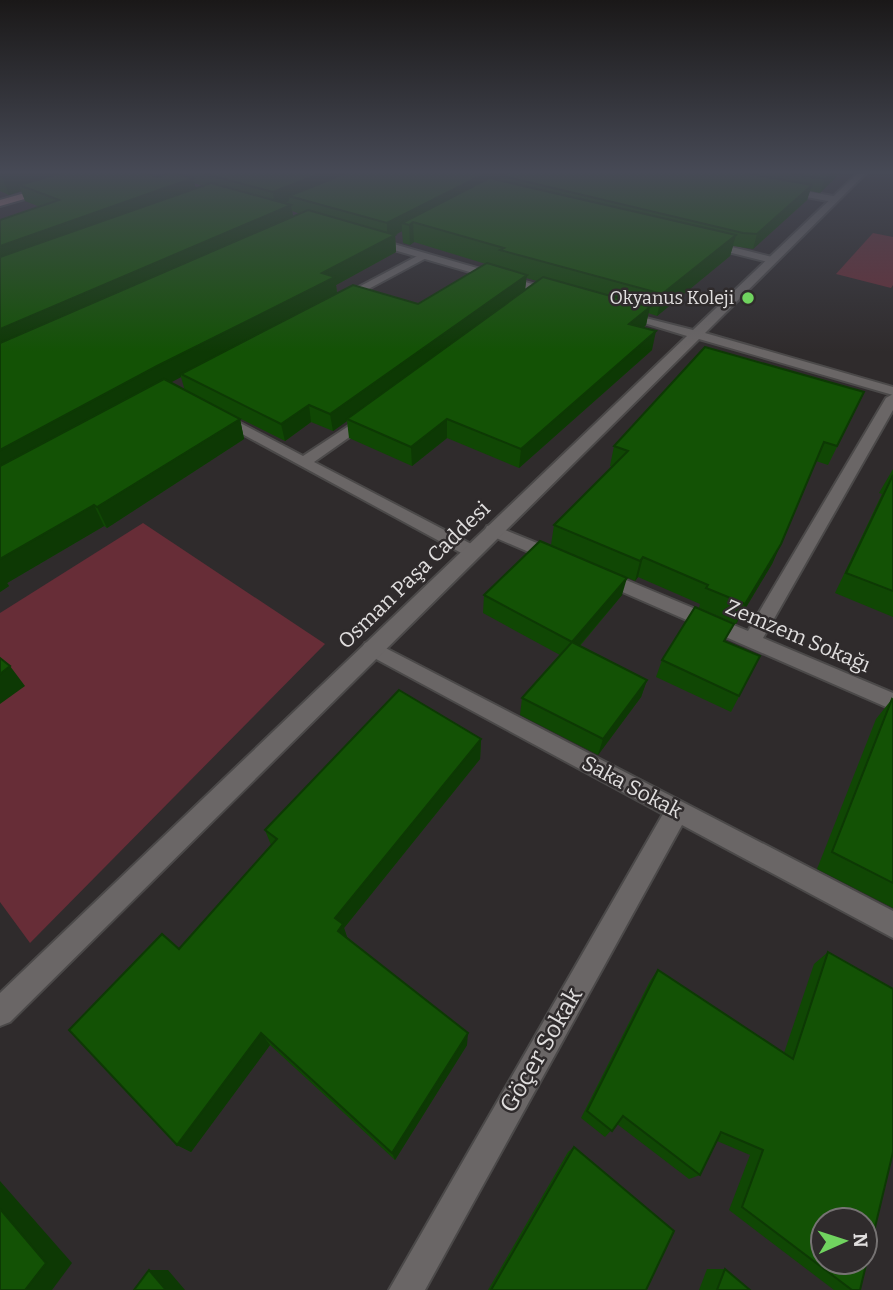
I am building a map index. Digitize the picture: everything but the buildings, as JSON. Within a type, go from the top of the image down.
[{"type":"main road","name":"Osman Paşa Caddesi","points":[[3,1003],[800,232]]},
{"type":"main road","points":[[360,237],[533,293],[563,296]]},
{"type":"main road","points":[[386,245],[397,239]]},
{"type":"main road","points":[[693,241],[772,260]]},
{"type":"main road","points":[[330,306],[425,256]]},
{"type":"main road","points":[[614,311],[893,391]]},
{"type":"main road","points":[[752,641],[893,398]]},
{"type":"main road","points":[[304,462],[380,408]]},
{"type":"main road","points":[[207,411],[471,551]]},
{"type":"main road","name":"Zemzem Sokağı","points":[[493,530],[893,702]]},
{"type":"main road","name":"Saka Sokak","points":[[372,648],[893,925]]},
{"type":"street","name":"Göçer Sokak","points":[[406,1290],[677,811]]},
{"type":"shaded area","points":[[873,233],[893,237],[891,288],[836,274]]},
{"type":"shaded area","points":[[143,523],[325,644],[30,943],[0,902],[0,613]]},
{"type":"place","name":"Okyanus Koleji","points":[[748,298]]}]
